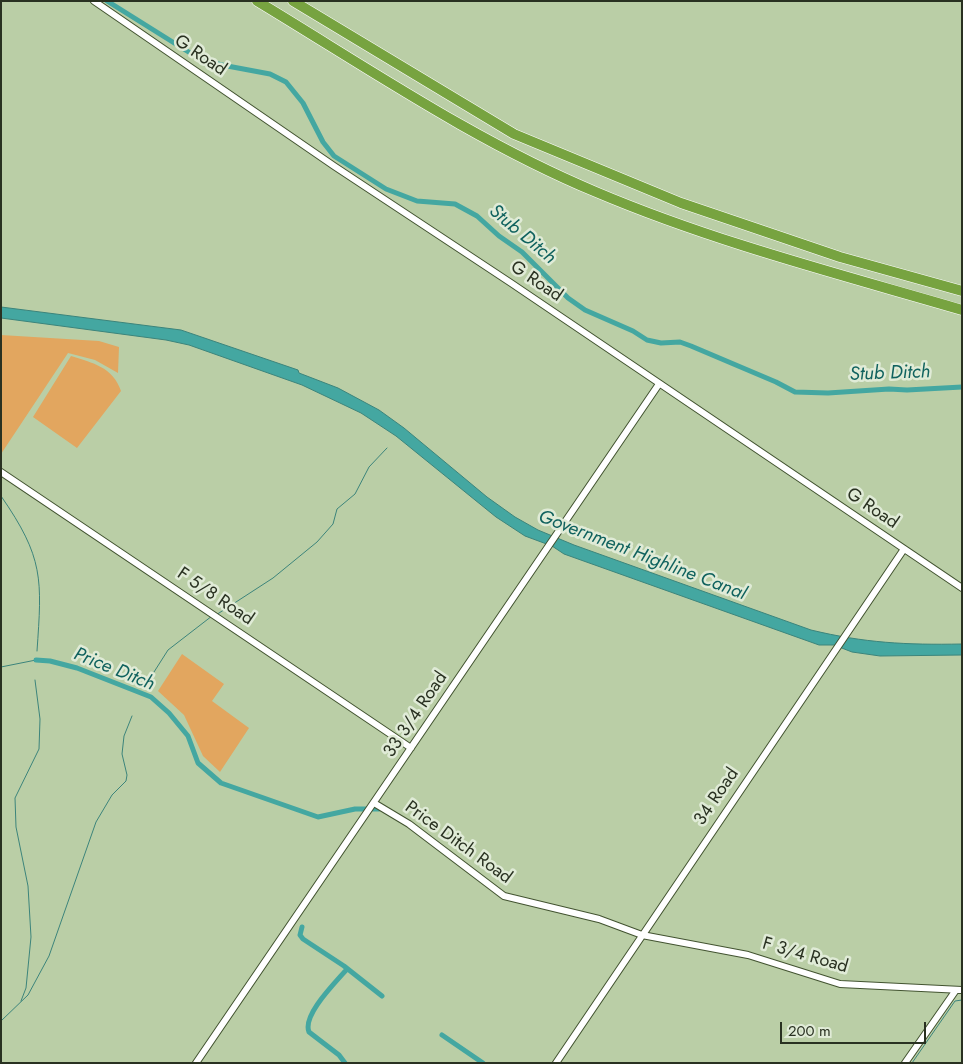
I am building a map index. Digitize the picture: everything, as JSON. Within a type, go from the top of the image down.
[{"type":"highway","points":[[258,1],[469,130],[594,192],[714,237],[962,310]]},
{"type":"highway","points":[[293,1],[514,134],[681,203],[840,257],[962,291]]},
{"type":"street","name":"G Road","points":[[94,1],[334,166],[962,588]]},
{"type":"street","name":"33 3/4 Road","points":[[196,1063],[659,384]]},
{"type":"street","name":"F 5/8 Road","points":[[1,472],[411,748]]},
{"type":"street","name":"34 Road","points":[[556,1063],[904,549]]},
{"type":"street","name":"Price Ditch Road","points":[[374,803],[410,824],[504,896],[599,919],[642,935]]},
{"type":"street","name":"F 3/4 Road","points":[[642,935],[726,950],[840,984],[959,990]]},
{"type":"street","points":[[905,1063],[959,990]]},
{"type":"shaded area","points":[[1,335],[99,341],[119,347],[118,373],[95,360],[68,353],[1,454]]},
{"type":"shaded area","points":[[71,356],[107,371],[113,376],[121,391],[77,448],[33,417]]},
{"type":"shaded area","points":[[182,654],[224,684],[212,701],[249,728],[220,772],[203,756],[184,715],[158,691]]},
{"type":"water","points":[[1,307],[181,330],[298,370],[299,373],[338,388],[379,410],[404,428],[487,497],[515,517],[538,530],[574,545],[811,630],[849,638],[886,642],[962,644],[962,655],[880,656],[852,652],[834,645],[819,645],[564,554],[552,546],[525,536],[496,517],[396,436],[361,413],[302,385],[189,345],[166,340],[1,318]]},
{"type":"waterway","name":"Stub Ditch","points":[[107,1],[195,56],[222,65],[270,74],[286,82],[303,103],[323,142],[334,156],[386,189],[417,201],[455,204],[477,216],[499,236],[522,252],[568,298],[585,310],[633,331],[647,340],[661,343],[680,342],[776,382],[795,392],[828,393],[962,387]]},
{"type":"waterway","points":[[216,615],[273,578],[317,542],[333,524],[337,509],[355,494],[369,467],[387,448]]},
{"type":"waterway","points":[[1,496],[25,536],[33,553],[37,570],[40,605],[37,651]]},
{"type":"waterway","points":[[147,683],[168,650],[212,616]]},
{"type":"waterway","name":"Price Ditch","points":[[1,667],[36,660]]},
{"type":"waterway","name":"Price Ditch","points":[[36,660],[50,661],[77,668],[151,697],[169,713],[188,736],[198,763],[221,783],[318,817],[355,809],[379,809]]},
{"type":"waterway","points":[[21,1001],[26,988],[31,937],[28,886],[16,827],[15,798],[39,749],[40,719],[35,680]]},
{"type":"waterway","points":[[1,1021],[28,995],[49,956],[96,822],[112,795],[126,781],[127,775],[122,754],[124,736],[132,716]]},
{"type":"waterway","points":[[302,927],[300,935],[303,939],[344,966],[382,996]]},
{"type":"waterway","points":[[345,1063],[339,1055],[309,1032],[308,1025],[310,1017],[321,999],[347,969]]},
{"type":"waterway","points":[[912,1063],[955,1001],[962,1000]]},
{"type":"waterway","points":[[442,1035],[483,1063]]},
{"type":"water label","name":"Government Highline Canal","points":[[642,556]]}]
